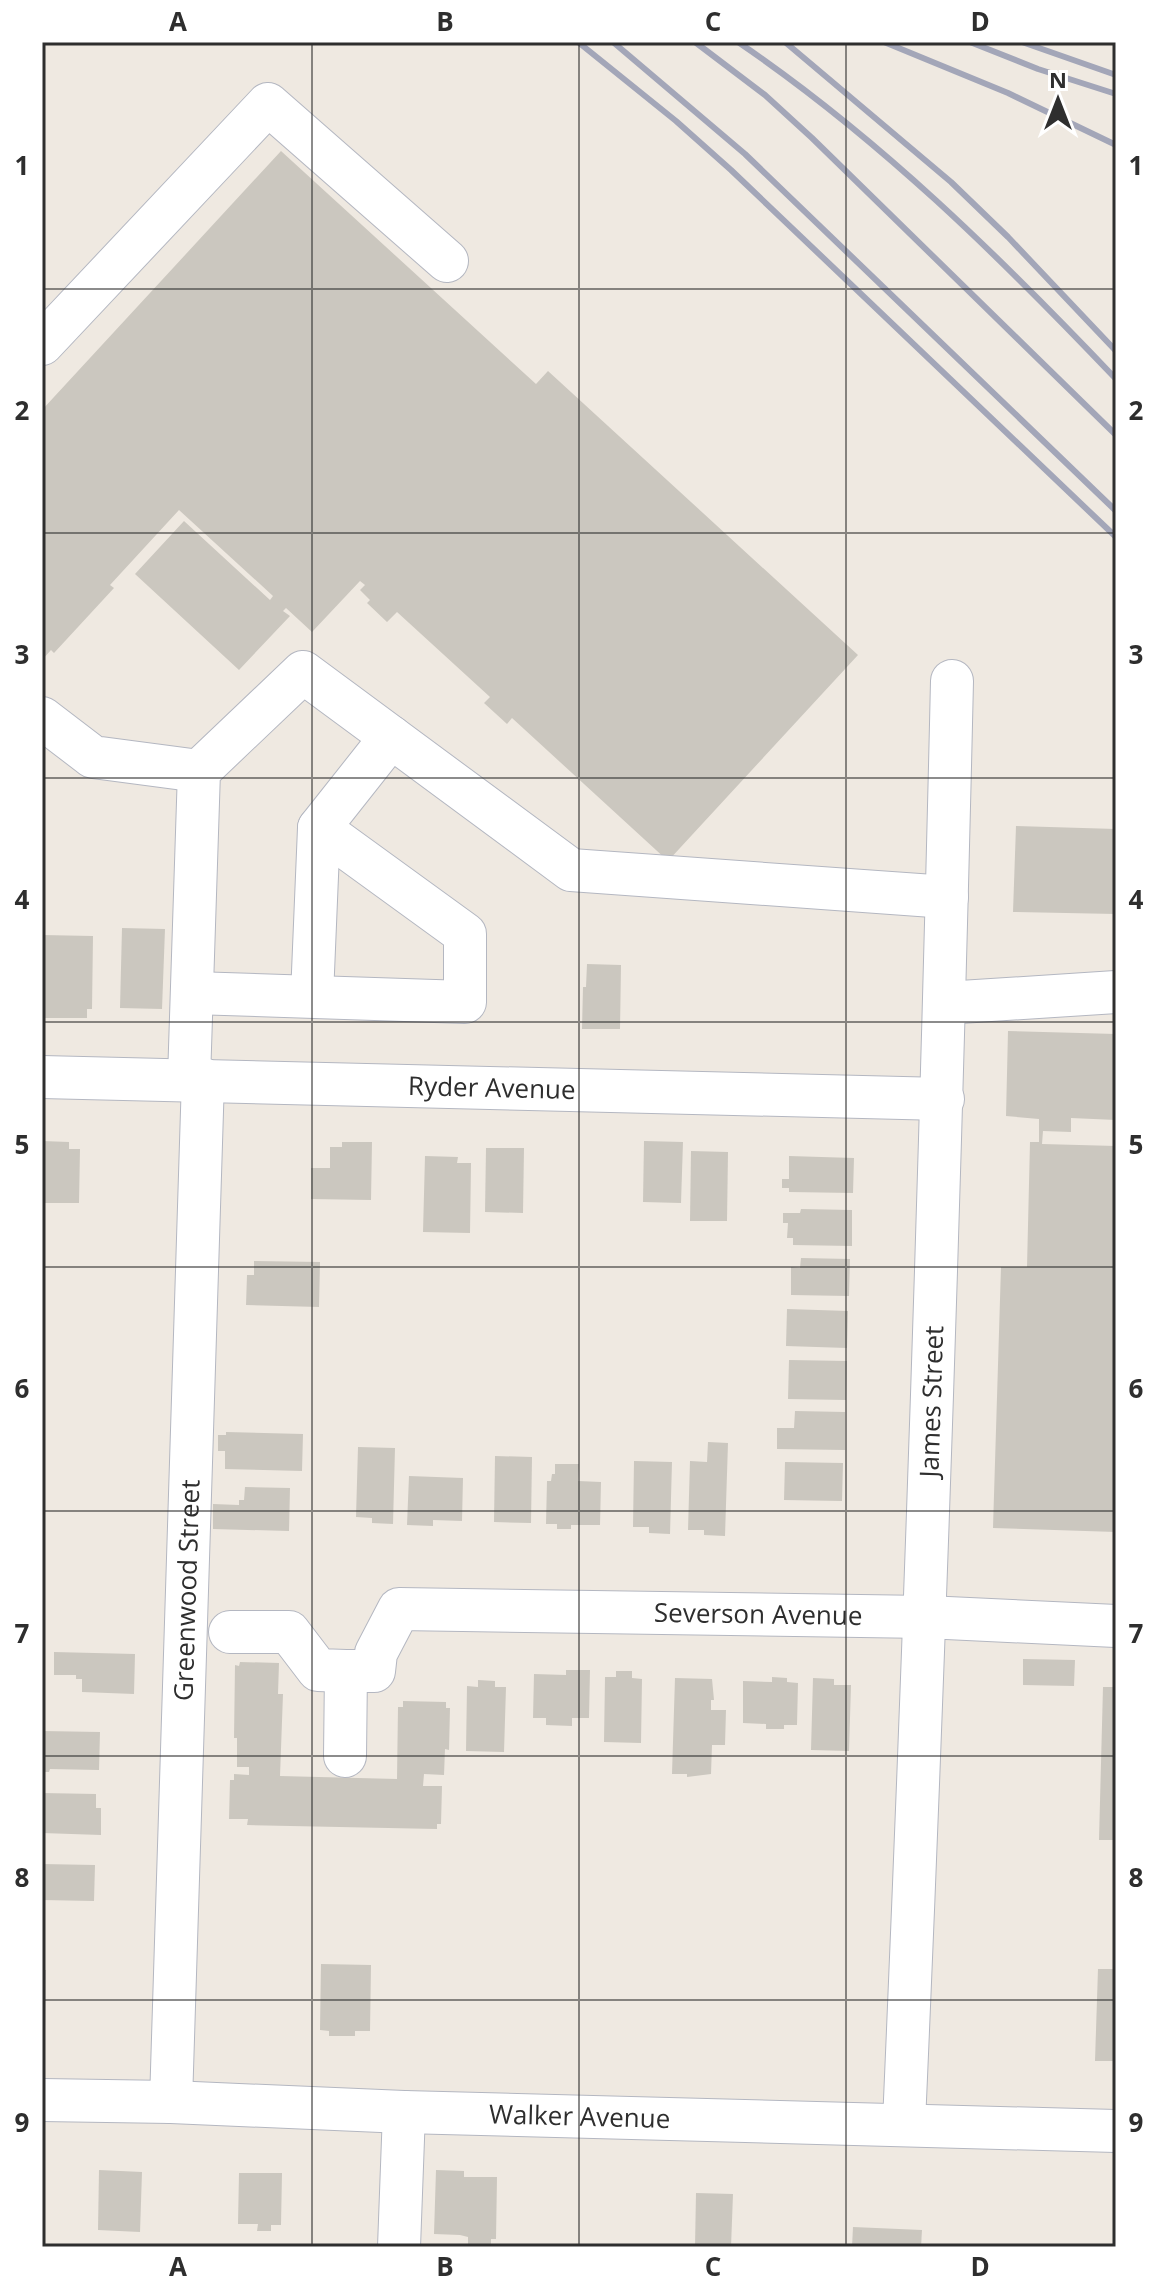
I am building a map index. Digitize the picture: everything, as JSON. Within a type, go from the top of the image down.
[{"type":"street","points":[[42,344],[268,104],[447,261]]},
{"type":"street","points":[[42,718],[93,757],[199,771],[303,672],[571,870],[947,897]]},
{"type":"street","name":"James Street","points":[[904,2123],[926,1617],[943,1099],[952,681]]},
{"type":"street","points":[[312,996],[319,828],[391,737]]},
{"type":"street","name":"Greenwood Street","points":[[171,2102],[196,1079],[193,993],[199,771]]},
{"type":"street","points":[[193,993],[465,1002],[465,934],[319,828]]},
{"type":"street","points":[[945,1003],[1116,992]]},
{"type":"street","name":"Ryder Avenue","points":[[42,1077],[943,1099]]},
{"type":"street","name":"Severson Avenue","points":[[346,1671],[374,1671],[376,1653],[399,1609],[926,1617],[1116,1626]]},
{"type":"street","points":[[230,1632],[289,1632],[318,1670],[346,1671],[345,1756]]},
{"type":"street","name":"Walker Avenue","points":[[42,2100],[1116,2131]]},
{"type":"street","points":[[399,2247],[404,2112]]},
{"type":"building","points":[[281,151],[536,384],[548,371],[858,655],[668,861],[512,718],[507,724],[484,703],[490,697],[397,612],[387,622],[367,603],[370,600],[360,590],[365,585],[360,581],[312,632],[286,608],[283,611],[290,616],[239,670],[135,574],[184,521],[270,600],[273,596],[179,510],[110,585],[114,588],[54,653],[51,650],[42,660],[42,410]]},
{"type":"building","points":[[1016,826],[1116,829],[1116,914],[1013,912]]},
{"type":"building","points":[[122,928],[165,929],[162,1009],[120,1008]]},
{"type":"building","points":[[42,935],[93,936],[92,1009],[87,1009],[87,1018],[43,1018]]},
{"type":"building","points":[[587,964],[621,965],[620,1029],[582,1029]]},
{"type":"building","points":[[1008,1031],[1116,1034],[1116,1120],[1071,1118],[1071,1132],[1043,1131],[1042,1144],[1116,1146],[1116,1532],[993,1528],[1001,1267],[1027,1267],[1030,1142],[1039,1142],[1039,1119],[1006,1116]]},
{"type":"building","points":[[42,1141],[69,1142],[69,1149],[80,1149],[79,1203],[42,1203]]},
{"type":"building","points":[[644,1141],[683,1142],[681,1203],[643,1202]]},
{"type":"building","points":[[342,1142],[372,1142],[371,1200],[311,1199],[311,1168],[330,1168],[330,1147],[342,1147]]},
{"type":"building","points":[[486,1148],[524,1148],[523,1213],[485,1212]]},
{"type":"building","points":[[691,1151],[728,1152],[727,1221],[690,1221]]},
{"type":"building","points":[[425,1156],[458,1157],[457,1163],[471,1163],[470,1233],[423,1232]]},
{"type":"building","points":[[789,1156],[854,1158],[853,1193],[789,1192],[789,1188],[782,1188],[782,1179],[789,1179]]},
{"type":"building","points":[[801,1209],[852,1210],[852,1246],[793,1245],[793,1238],[787,1238],[788,1223],[783,1223],[783,1213],[800,1213]]},
{"type":"building","points":[[801,1258],[850,1259],[849,1296],[791,1295],[791,1267],[800,1268]]},
{"type":"building","points":[[254,1261],[320,1262],[319,1307],[246,1305],[247,1275],[254,1275]]},
{"type":"building","points":[[787,1309],[848,1311],[847,1348],[786,1346]]},
{"type":"building","points":[[789,1360],[847,1361],[846,1400],[788,1399]]},
{"type":"building","points":[[795,1411],[845,1412],[845,1450],[777,1449],[777,1428],[794,1428]]},
{"type":"building","points":[[226,1432],[303,1434],[302,1471],[225,1469],[225,1451],[218,1451],[218,1435],[226,1435]]},
{"type":"building","points":[[708,1442],[728,1443],[725,1536],[704,1535],[704,1530],[688,1530],[690,1461],[707,1462]]},
{"type":"building","points":[[358,1447],[395,1448],[393,1524],[372,1523],[372,1518],[356,1517]]},
{"type":"building","points":[[495,1456],[532,1457],[531,1523],[494,1522]]},
{"type":"building","points":[[634,1461],[672,1462],[670,1534],[649,1533],[649,1527],[633,1527]]},
{"type":"building","points":[[785,1462],[843,1463],[842,1501],[784,1500]]},
{"type":"building","points":[[555,1464],[579,1464],[578,1481],[601,1482],[600,1525],[571,1525],[571,1529],[557,1529],[557,1524],[546,1524],[547,1481],[551,1481],[552,1474],[555,1474]]},
{"type":"building","points":[[409,1476],[463,1478],[462,1521],[433,1520],[433,1526],[407,1525]]},
{"type":"building","points":[[245,1487],[290,1488],[289,1531],[213,1529],[213,1504],[239,1505],[239,1500],[244,1500]]},
{"type":"building","points":[[54,1652],[135,1654],[134,1694],[82,1692],[82,1679],[76,1679],[76,1675],[54,1675]]},
{"type":"building","points":[[1023,1659],[1075,1660],[1074,1686],[1023,1685]]},
{"type":"building","points":[[240,1662],[279,1663],[278,1694],[283,1694],[280,1776],[397,1779],[398,1707],[403,1707],[403,1701],[446,1702],[446,1708],[450,1708],[449,1750],[445,1749],[444,1775],[424,1774],[423,1786],[442,1786],[441,1824],[437,1824],[437,1829],[247,1825],[248,1819],[229,1819],[230,1780],[234,1780],[234,1774],[249,1775],[249,1767],[237,1767],[237,1738],[234,1738],[235,1665],[239,1666]]},
{"type":"building","points":[[566,1670],[590,1670],[589,1718],[572,1718],[572,1726],[546,1725],[546,1718],[533,1718],[534,1674],[566,1675]]},
{"type":"building","points":[[616,1671],[632,1671],[632,1678],[642,1679],[641,1743],[604,1742],[605,1677],[616,1677]]},
{"type":"building","points":[[772,1677],[798,1683],[797,1725],[766,1729],[766,1724],[743,1723],[743,1681],[772,1682]]},
{"type":"building","points":[[675,1678],[712,1679],[714,1700],[711,1700],[711,1710],[726,1710],[725,1745],[712,1745],[711,1774],[687,1777],[687,1774],[672,1774]]},
{"type":"building","points":[[813,1678],[834,1679],[834,1685],[851,1685],[849,1751],[811,1750]]},
{"type":"building","points":[[478,1680],[495,1681],[495,1687],[506,1687],[504,1752],[466,1751],[467,1686],[478,1687]]},
{"type":"building","points":[[1103,1687],[1116,1687],[1116,1840],[1099,1840]]},
{"type":"building","points":[[42,1731],[100,1732],[99,1770],[50,1769],[43,1772]]},
{"type":"building","points":[[42,1793],[96,1794],[96,1808],[101,1808],[101,1835],[42,1833]]},
{"type":"building","points":[[42,1864],[95,1865],[94,1901],[42,1900]]},
{"type":"building","points":[[321,1964],[371,1965],[370,2031],[355,2031],[355,2036],[329,2036],[329,2031],[320,2030]]},
{"type":"building","points":[[1098,1969],[1116,1969],[1116,2061],[1095,2061]]},
{"type":"building","points":[[42,1970],[46,1970],[45,2031],[42,2031]]},
{"type":"building","points":[[99,2170],[142,2172],[140,2232],[98,2230]]},
{"type":"building","points":[[436,2170],[464,2171],[464,2177],[497,2177],[496,2239],[491,2239],[491,2245],[468,2245],[468,2237],[434,2234]]},
{"type":"building","points":[[239,2173],[282,2173],[281,2225],[271,2225],[271,2231],[257,2231],[258,2224],[238,2224]]},
{"type":"building","points":[[696,2193],[733,2194],[731,2247],[695,2247]]},
{"type":"building","points":[[853,2227],[922,2230],[921,2247],[852,2247]]},
{"type":"railway","points":[[578,42],[731,170],[1116,537]]},
{"type":"railway","points":[[613,42],[745,154],[1116,511]]},
{"type":"railway","points":[[695,42],[765,95],[812,138],[1116,435]]},
{"type":"railway","points":[[738,42],[889,158],[982,244],[1116,379]]},
{"type":"railway","points":[[785,42],[951,182],[1116,351]]},
{"type":"railway","points":[[884,42],[1008,93],[1116,145]]},
{"type":"railway","points":[[970,42],[1038,69],[1116,94]]},
{"type":"railway","points":[[1022,42],[1116,75]]}]
